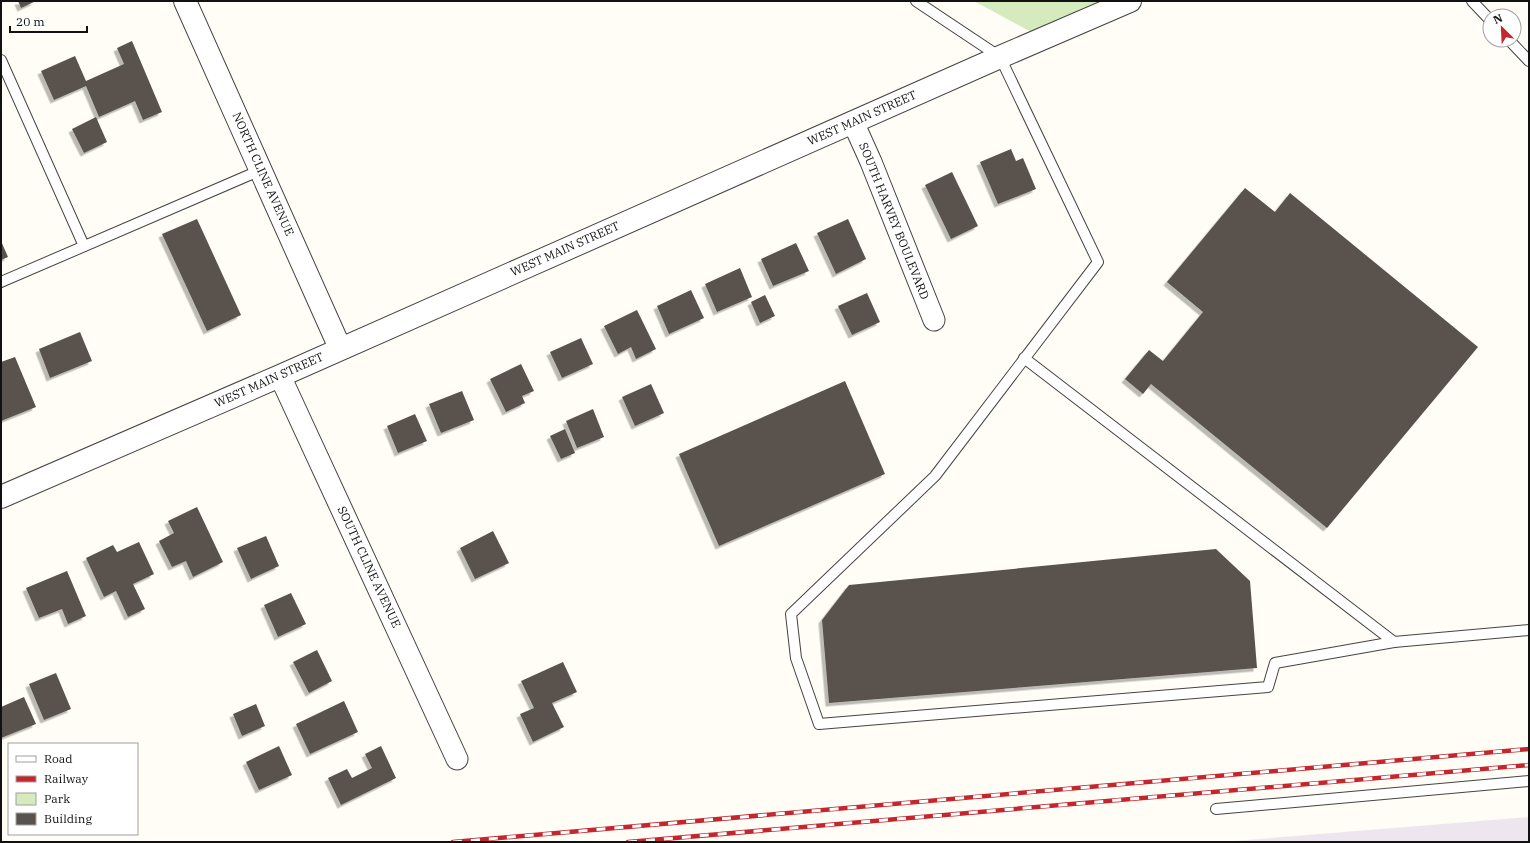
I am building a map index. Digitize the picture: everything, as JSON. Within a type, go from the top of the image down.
[{"type":"street","name":"NORTH CLINE AVENUE","points":[[186,1],[340,348]]},
{"type":"street","name":"WEST MAIN STREET","points":[[1,497],[280,376],[340,348],[1130,1]]},
{"type":"street","name":"SOUTH HARVEY BOULEVARD","points":[[853,122],[871,162],[934,320]]},
{"type":"street","name":"SOUTH CLINE AVENUE","points":[[280,376],[457,759]]},
{"type":"lane","points":[[916,1],[1000,57],[1098,262],[935,476],[791,614],[796,658],[819,724],[1268,686],[1275,663],[1394,642],[1529,630]]},
{"type":"lane","points":[[1472,1],[1482,12]]},
{"type":"lane","points":[[1517,48],[1529,61]]},
{"type":"lane","points":[[1,60],[84,246]]},
{"type":"lane","points":[[1,282],[261,170]]},
{"type":"lane","points":[[1024,358],[1394,642]]},
{"type":"lane","points":[[1216,809],[1529,781]]},
{"type":"shaded area","points":[[1529,817],[1529,842],[1222,842]]},
{"type":"green space","points":[[974,1],[1129,1],[1042,38]]},
{"type":"building","points":[[18,1],[36,1],[21,8]]},
{"type":"building","points":[[132,41],[162,112],[143,120],[135,101],[99,117],[86,86],[54,100],[41,71],[75,56],[86,81],[124,64],[117,48]]},
{"type":"building","points":[[96,117],[107,142],[84,153],[72,129]]},
{"type":"building","points":[[1011,149],[1016,161],[1023,158],[1036,189],[998,204],[980,162]]},
{"type":"building","points":[[952,172],[978,226],[951,239],[925,185]]},
{"type":"building","points":[[1245,188],[1275,212],[1290,193],[1478,347],[1327,528],[1151,384],[1143,394],[1125,379],[1149,350],[1163,361],[1203,312],[1167,282]]},
{"type":"building","points":[[197,219],[241,315],[207,331],[162,234]]},
{"type":"building","points":[[848,219],[866,259],[836,274],[817,233]]},
{"type":"building","points":[[1,241],[8,257],[1,260]]},
{"type":"building","points":[[796,243],[809,271],[773,286],[761,259]]},
{"type":"building","points":[[740,268],[752,297],[717,312],[705,284]]},
{"type":"building","points":[[691,290],[704,318],[669,334],[657,306]]},
{"type":"building","points":[[867,293],[880,322],[852,335],[838,306]]},
{"type":"building","points":[[765,295],[775,316],[760,323],[751,302]]},
{"type":"building","points":[[637,310],[656,349],[636,359],[631,347],[618,354],[604,326]]},
{"type":"building","points":[[80,332],[92,361],[50,378],[39,349]]},
{"type":"building","points":[[581,338],[593,364],[562,378],[550,352]]},
{"type":"building","points":[[15,357],[36,407],[1,421],[1,362]]},
{"type":"building","points":[[521,364],[534,391],[522,396],[525,403],[506,412],[490,379]]},
{"type":"building","points":[[845,381],[885,474],[719,546],[679,454]]},
{"type":"building","points":[[651,384],[664,413],[635,426],[622,397]]},
{"type":"building","points":[[462,391],[474,420],[441,433],[429,404]]},
{"type":"building","points":[[593,409],[604,437],[577,448],[566,421]]},
{"type":"building","points":[[415,414],[427,441],[398,453],[387,426]]},
{"type":"building","points":[[565,429],[575,453],[561,459],[550,436]]},
{"type":"building","points":[[197,507],[223,562],[193,577],[186,561],[172,567],[159,541],[174,533],[168,521]]},
{"type":"building","points":[[493,531],[509,563],[475,579],[460,548]]},
{"type":"building","points":[[266,536],[279,566],[251,579],[237,548]]},
{"type":"building","points":[[139,542],[154,574],[133,584],[145,609],[128,617],[116,591],[104,597],[86,558],[113,545],[117,552]]},
{"type":"building","points":[[1216,549],[1250,581],[1257,668],[829,703],[822,620],[849,585]]},
{"type":"building","points":[[67,571],[86,616],[68,624],[62,609],[39,618],[26,588]]},
{"type":"building","points":[[291,593],[306,624],[278,637],[264,605]]},
{"type":"building","points":[[317,650],[332,681],[309,693],[293,662]]},
{"type":"building","points":[[563,662],[577,692],[552,703],[564,727],[533,742],[520,714],[534,708],[521,681]]},
{"type":"building","points":[[56,673],[71,709],[44,720],[29,684]]},
{"type":"building","points":[[24,697],[36,724],[1,738],[1,707]]},
{"type":"building","points":[[344,701],[358,732],[310,754],[296,724]]},
{"type":"building","points":[[256,704],[265,726],[242,736],[233,714]]},
{"type":"building","points":[[279,746],[292,775],[259,790],[246,762]]},
{"type":"building","points":[[381,746],[396,778],[341,805],[328,778],[347,769],[352,778],[372,768],[365,754]]},
{"type":"railway","points":[[453,842],[1529,749]]},
{"type":"railway","points":[[628,842],[1529,765]]}]
